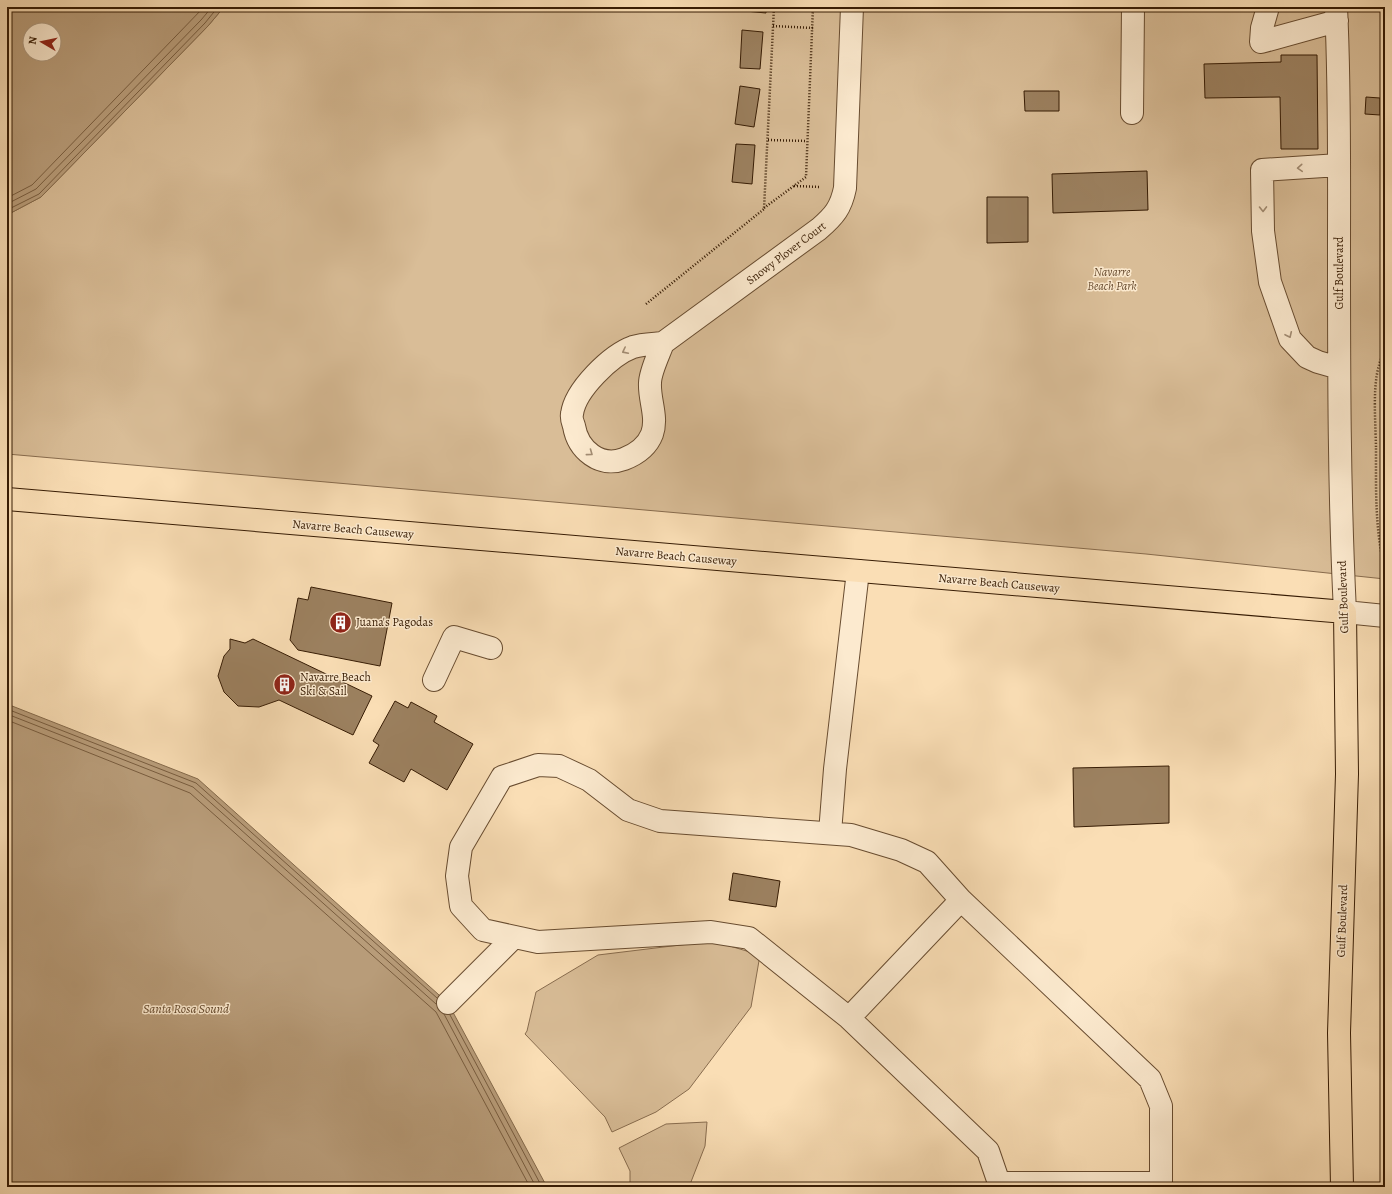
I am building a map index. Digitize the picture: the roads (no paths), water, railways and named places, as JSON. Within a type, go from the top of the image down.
[{"type":"main road","name":"Navarre Beach Causeway","points":[[7,499],[1345,612]]},
{"type":"main road","name":"Gulf Boulevard","points":[[1342,1187],[1339,1033],[1347,774],[1345,612]]},
{"type":"street","name":"Snowy Plover Court","points":[[663,343],[819,229],[837,212],[842,201],[845,188],[852,7]]},
{"type":"street","points":[[1132,113],[1133,7]]},
{"type":"street","points":[[1268,7],[1262,28],[1261,42],[1337,14]]},
{"type":"street","name":"Gulf Boulevard","points":[[1337,14],[1339,368],[1342,545],[1345,612]]},
{"type":"street","points":[[1339,165],[1262,170],[1263,231],[1270,282],[1290,339],[1307,357],[1339,368]]},
{"type":"street","points":[[663,343],[650,380],[650,396],[655,421],[652,434],[644,448],[635,455],[620,461],[607,461],[593,457],[583,448],[575,432],[572,415],[578,397],[595,376],[618,354],[634,346],[663,343]]},
{"type":"street","points":[[830,833],[835,769],[858,571]]},
{"type":"street","points":[[1345,612],[1385,616]]},
{"type":"street","points":[[434,680],[454,637],[491,648]]},
{"type":"street","points":[[538,765],[559,766],[589,780],[628,810],[660,821],[830,833],[851,835],[901,850],[927,862],[961,900],[1150,1079],[1161,1106],[1161,1185],[999,1185],[988,1151],[849,1018],[749,938],[711,932],[538,942],[483,930],[461,906],[457,876],[461,847],[502,777],[538,765]]},
{"type":"street","points":[[849,1018],[961,900]]},
{"type":"street","points":[[448,1003],[514,937]]},
{"type":"water","points":[[7,7],[224,7],[208,26],[41,197],[7,215]]},
{"type":"water","name":"Santa Rosa Sound","points":[[7,704],[198,779],[448,1003],[547,1187],[7,1187]]},
{"type":"place","name":"Juana's Pagodas","points":[[341,622]]},
{"type":"place","name":"Navarre Beach Ski & Sail","points":[[284,684]]},
{"type":"park label","name":"Navarre Beach Park","points":[[1112,279]]}]
